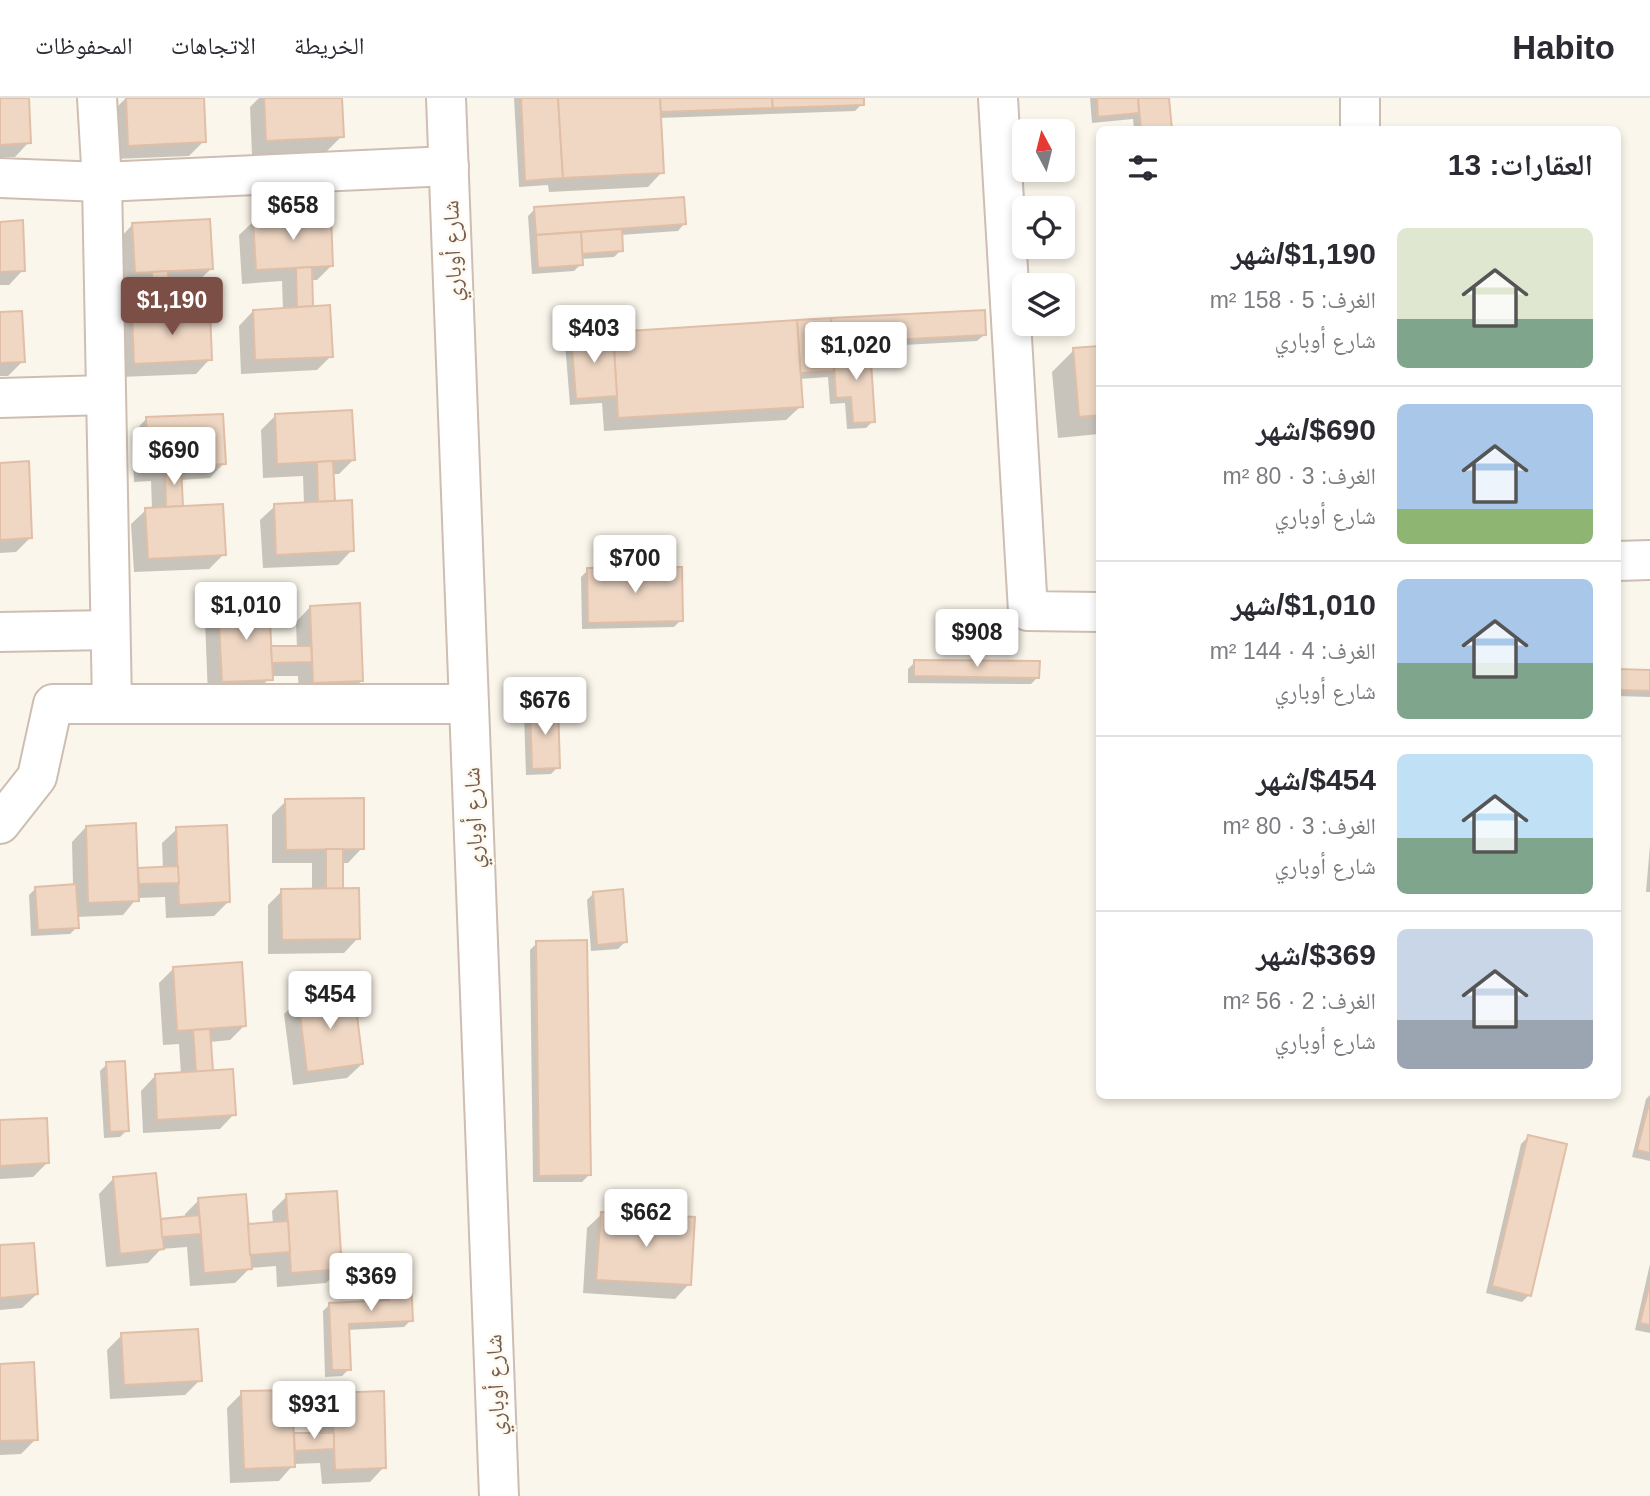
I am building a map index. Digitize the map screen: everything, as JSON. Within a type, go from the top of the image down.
[{"type":"street","points":[[97,98],[102,182],[112,704]]},
{"type":"street","name":"شارع أوباري","points":[[446,98],[499,1496]]},
{"type":"street","points":[[998,98],[1028,611],[1096,612]]},
{"type":"street","points":[[1360,98],[1360,126]]},
{"type":"street","points":[[0,178],[102,182],[449,166]]},
{"type":"street","points":[[0,398],[106,395]]},
{"type":"street","points":[[1621,561],[1650,560]]},
{"type":"street","points":[[0,632],[110,630]]},
{"type":"street","points":[[0,824],[37,777],[53,704],[468,704]]},
{"type":"building","points":[[0,98],[29,98],[31,143],[0,145]]},
{"type":"building","points":[[126,98],[204,98],[206,142],[128,146]]},
{"type":"building","points":[[264,98],[342,98],[344,137],[266,141]]},
{"type":"building","points":[[521,98],[558,98],[563,178],[525,181]]},
{"type":"building","points":[[558,98],[660,98],[664,173],[563,178]]},
{"type":"building","points":[[660,98],[772,98],[773,108],[661,112]]},
{"type":"building","points":[[772,98],[864,98],[864,105],[773,108]]},
{"type":"building","points":[[1097,98],[1138,98],[1139,113],[1098,117]]},
{"type":"building","points":[[1138,98],[1169,98],[1172,126],[1141,126]]},
{"type":"building","points":[[684,197],[686,224],[536,235],[534,207]]},
{"type":"building","points":[[331,215],[333,266],[256,270],[253,219]]},
{"type":"building","points":[[210,219],[213,269],[135,273],[132,223]]},
{"type":"building","points":[[23,220],[25,271],[0,272],[0,222]]},
{"type":"building","points":[[622,229],[623,251],[582,254],[581,232]]},
{"type":"building","points":[[581,232],[583,265],[538,268],[536,235]]},
{"type":"building","points":[[312,267],[313,306],[297,307],[296,268]]},
{"type":"building","points":[[168,271],[170,311],[153,312],[152,272]]},
{"type":"building","points":[[330,305],[333,357],[255,360],[253,310]]},
{"type":"building","points":[[210,309],[212,360],[134,364],[132,313]]},
{"type":"building","points":[[985,310],[986,335],[832,343],[831,318]]},
{"type":"building","points":[[22,311],[25,362],[0,363],[0,312]]},
{"type":"building","points":[[831,318],[834,371],[800,373],[797,320]]},
{"type":"building","points":[[797,320],[803,407],[618,418],[613,332]]},
{"type":"building","points":[[613,332],[617,396],[576,399],[571,335]]},
{"type":"building","points":[[1096,346],[1096,415],[1079,417],[1073,348]]},
{"type":"building","points":[[870,347],[875,422],[853,423],[851,397],[836,398],[833,350]]},
{"type":"building","points":[[352,410],[355,460],[277,464],[275,414]]},
{"type":"building","points":[[223,414],[226,464],[148,468],[146,417]]},
{"type":"building","points":[[29,461],[32,538],[0,540],[0,463]]},
{"type":"building","points":[[333,461],[335,501],[318,502],[317,462]]},
{"type":"building","points":[[165,467],[181,467],[183,506],[166,507]]},
{"type":"building","points":[[352,500],[354,551],[276,555],[274,504]]},
{"type":"building","points":[[223,504],[226,555],[148,559],[145,508]]},
{"type":"building","points":[[682,567],[683,621],[588,623],[587,568]]},
{"type":"building","points":[[269,602],[273,680],[222,682],[218,604]]},
{"type":"building","points":[[360,603],[363,681],[313,683],[310,606]]},
{"type":"building","points":[[271,646],[311,646],[312,662],[272,663]]},
{"type":"building","points":[[914,660],[1040,661],[1039,678],[914,676]]},
{"type":"building","points":[[1621,669],[1650,670],[1650,691],[1621,690]]},
{"type":"building","points":[[530,705],[558,705],[560,768],[532,769]]},
{"type":"building","points":[[364,798],[364,849],[286,850],[285,799]]},
{"type":"building","points":[[136,823],[139,901],[88,903],[86,826]]},
{"type":"building","points":[[227,825],[230,902],[179,905],[176,827]]},
{"type":"building","points":[[326,849],[343,849],[343,889],[326,889]]},
{"type":"building","points":[[178,866],[179,883],[139,884],[138,868]]},
{"type":"building","points":[[76,884],[79,928],[38,930],[35,887]]},
{"type":"building","points":[[359,888],[360,939],[282,940],[281,889]]},
{"type":"building","points":[[623,889],[627,942],[597,945],[593,892]]},
{"type":"building","points":[[587,940],[591,1175],[539,1176],[536,941]]},
{"type":"building","points":[[242,962],[246,1026],[177,1031],[173,967]]},
{"type":"building","points":[[354,991],[363,1064],[307,1072],[298,998]]},
{"type":"building","points":[[210,1029],[213,1071],[196,1072],[193,1030]]},
{"type":"building","points":[[125,1061],[129,1131],[110,1132],[106,1062]]},
{"type":"building","points":[[233,1069],[236,1115],[157,1120],[155,1074]]},
{"type":"building","points":[[1650,1100],[1650,1153],[1637,1150]]},
{"type":"building","points":[[47,1118],[49,1163],[0,1166],[0,1120]]},
{"type":"building","points":[[1528,1135],[1567,1144],[1531,1296],[1492,1286]]},
{"type":"building","points":[[156,1173],[164,1249],[120,1254],[113,1177]]},
{"type":"building","points":[[337,1191],[342,1269],[291,1273],[286,1194]]},
{"type":"building","points":[[246,1194],[252,1269],[204,1273],[198,1198]]},
{"type":"building","points":[[601,1212],[695,1217],[691,1285],[596,1280]]},
{"type":"building","points":[[199,1215],[201,1234],[162,1237],[161,1219]]},
{"type":"building","points":[[288,1221],[290,1252],[250,1255],[248,1224]]},
{"type":"building","points":[[34,1243],[38,1294],[0,1298],[0,1245]]},
{"type":"building","points":[[410,1260],[413,1321],[349,1324],[351,1370],[332,1370],[329,1303],[389,1300],[388,1261]]},
{"type":"building","points":[[1650,1283],[1650,1325],[1640,1323]]},
{"type":"building","points":[[198,1329],[202,1381],[124,1385],[121,1333]]},
{"type":"building","points":[[34,1362],[38,1440],[0,1441],[0,1364]]},
{"type":"building","points":[[292,1390],[295,1467],[244,1469],[241,1391]]},
{"type":"building","points":[[384,1391],[386,1468],[335,1470],[332,1393]]},
{"type":"building","points":[[294,1433],[334,1433],[334,1449],[295,1451]]}]
